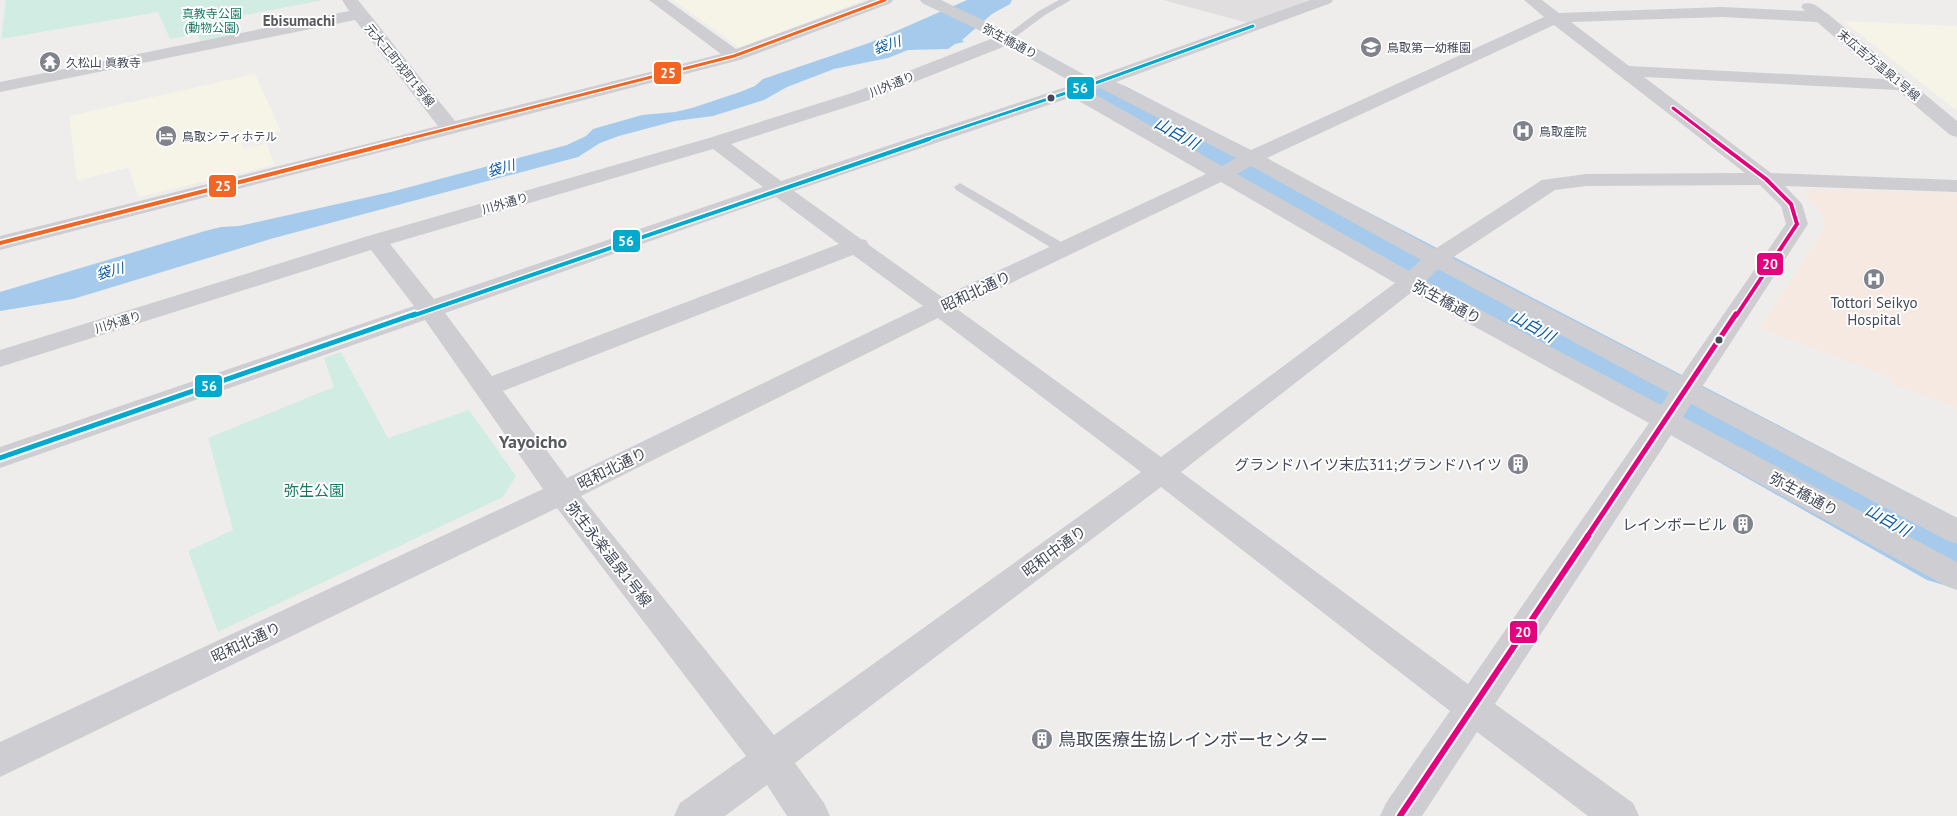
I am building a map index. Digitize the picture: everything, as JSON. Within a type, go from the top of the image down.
[{"type":"street","points":[[657,0],[734,56]]},
{"type":"street","points":[[0,243],[734,56],[885,0]]},
{"type":"street","name":"弥生橋通り","points":[[928,0],[1000,35],[1088,85],[1222,174],[1411,282],[1957,577]]},
{"type":"street","points":[[0,458],[431,311],[778,189],[1088,85],[1325,0]]},
{"type":"street","points":[[1400,816],[1471,707],[1797,224],[1791,204],[1766,179],[1532,0]]},
{"type":"street","name":"末広吉方温泉1号線","points":[[1801,0],[1957,131]]},
{"type":"street","points":[[0,87],[355,7]]},
{"type":"street","name":"元大工町戎町1号線","points":[[355,7],[451,129]]},
{"type":"street","points":[[1556,18],[1722,12],[1822,17]]},
{"type":"street","name":"昭和北通り","points":[[0,760],[561,493],[941,307],[1222,174],[1251,158],[1556,18]]},
{"type":"street","name":"川外通り","points":[[0,359],[376,241],[716,142],[862,96],[1000,35]]},
{"type":"street","points":[[1625,71],[1903,84]]},
{"type":"street","name":"弥生橋通り","points":[[1088,85],[1251,158],[1436,259],[1957,532]]},
{"type":"street","points":[[716,142],[778,189],[858,245],[1471,707],[1619,816]]},
{"type":"street","name":"昭和中通り","points":[[694,816],[770,758],[1161,472],[1411,282],[1436,259],[1548,184],[1586,180],[1766,179],[1957,186]]},
{"type":"street","name":"弥生永楽温泉1号線","points":[[376,241],[431,311],[561,493],[770,758],[810,816]]},
{"type":"street","points":[[486,388],[858,245]]},
{"type":"lane","points":[[1000,35],[1066,0]]},
{"type":"lane","points":[[960,187],[1063,249]]},
{"type":"shaded area","points":[[673,0],[864,0],[740,48]]},
{"type":"shaded area","points":[[1163,0],[1309,0],[1248,23]]},
{"type":"shaded area","points":[[1843,21],[1957,26],[1957,111]]},
{"type":"shaded area","name":"鳥取シティホテル","points":[[255,74],[281,131],[241,141],[244,148],[267,144],[274,165],[138,197],[129,167],[77,181],[69,116]]},
{"type":"shaded area","name":"Tottori Seikyo Hospital","points":[[1809,189],[1957,193],[1957,408],[1890,383],[1891,378],[1759,328],[1824,229],[1822,214],[1805,195]]},
{"type":"green space","name":"真教寺公園 (動物公園)","points":[[6,0],[324,0],[235,17],[241,34],[200,41],[198,34],[170,39],[158,12],[1,39]]},
{"type":"green space","name":"弥生公園","points":[[341,352],[388,438],[469,410],[516,476],[503,497],[218,632],[188,551],[233,530],[208,438],[334,387],[324,358]]},
{"type":"water","name":"袋川","points":[[967,0],[1012,0],[1010,4],[992,14],[962,40],[964,42],[955,44],[948,49],[908,50],[888,58],[834,69],[787,87],[764,100],[713,116],[675,121],[619,136],[600,143],[578,157],[274,238],[73,299],[0,311],[0,292],[205,231],[221,227],[239,226],[391,192],[567,145],[586,136],[593,129],[642,115],[675,112],[692,108],[755,86],[763,79],[869,43]]},
{"type":"waterway","name":"山白川","points":[[1108,96],[1957,557]]},
{"type":"transit line","name":"25","points":[[0,243],[734,56],[885,0]]},
{"type":"transit line","name":"56","points":[[0,458],[778,189],[1090,85],[1253,26]]},
{"type":"transit line","name":"20","points":[[1400,816],[1797,224],[1791,204],[1766,179],[1673,108]]},
{"type":"place","name":"鳥取第一幼稚園","points":[[1371,47]]},
{"type":"place","name":"久松山 眞教寺","points":[[50,62]]},
{"type":"place","name":"鳥取産院","points":[[1523,131]]},
{"type":"place","name":"鳥取シティホテル","points":[[166,136]]},
{"type":"place","name":"Tottori Seikyo Hospital","points":[[1874,279]]},
{"type":"place","name":"グランドハイツ末広311;グランドハイツ","points":[[1518,464]]},
{"type":"place","name":"レインボービル","points":[[1743,524]]},
{"type":"place","name":"鳥取医療生協レインボーセンター","points":[[1042,739]]},
{"type":"district","name":"Ebisumachi","points":[[299,20]]},
{"type":"district","name":"Yayoicho","points":[[533,441]]}]
